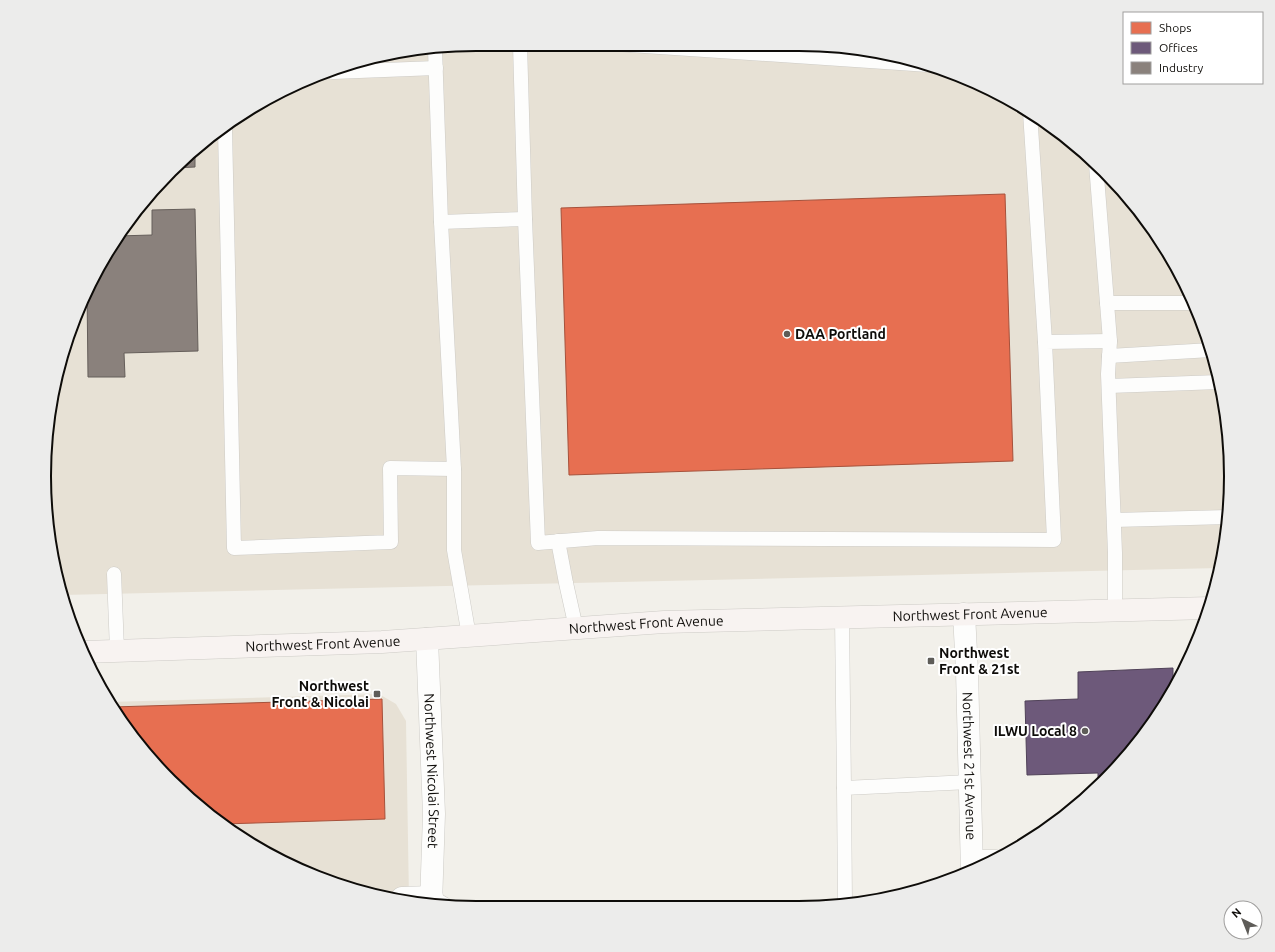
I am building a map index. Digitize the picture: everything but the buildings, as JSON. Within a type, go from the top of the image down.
[{"type":"main road","name":"Northwest Front Avenue","points":[[89,652],[382,642],[664,622],[1203,608]]},
{"type":"street","name":"Northwest 21st Avenue","points":[[964,614],[972,864]]},
{"type":"street","name":"Northwest Nicolai Street","points":[[427,639],[437,899]]},
{"type":"lane","points":[[520,51],[525,219],[538,543],[598,538],[1054,540],[1045,342],[1031,120]]},
{"type":"lane","points":[[720,51],[900,63]]},
{"type":"lane","points":[[435,53],[441,222],[454,469],[454,550],[469,636]]},
{"type":"lane","points":[[347,71],[436,68]]},
{"type":"lane","points":[[225,133],[234,548],[391,542],[390,468],[454,469]]},
{"type":"lane","points":[[1097,172],[1110,341],[1109,386],[1115,553],[1115,611]]},
{"type":"lane","points":[[441,222],[525,219]]},
{"type":"lane","points":[[1107,303],[1187,303]]},
{"type":"lane","points":[[1045,342],[1110,341]]},
{"type":"lane","points":[[1109,356],[1205,350]]},
{"type":"lane","points":[[1109,386],[1214,382]]},
{"type":"lane","points":[[1114,520],[1222,517]]},
{"type":"lane","points":[[558,541],[576,628]]},
{"type":"lane","points":[[114,574],[117,650]]},
{"type":"lane","points":[[842,617],[845,898]]},
{"type":"lane","points":[[844,788],[970,782]]},
{"type":"shaded area","points":[[799,51],[854,55],[909,65],[936,74],[962,83],[1012,108],[1058,139],[1079,156],[1100,175],[1136,217],[1167,264],[1192,313],[1210,366],[1216,393],[1223,448],[1224,476],[1223,504],[1214,568],[68,595],[59,559],[52,504],[52,448],[55,421],[65,366],[83,313],[108,263],[139,217],[175,175],[217,139],[263,108],[313,83],[366,65],[393,59],[448,52]]},
{"type":"shaded area","points":[[379,694],[396,704],[406,721],[409,895],[366,887],[313,869],[263,844],[240,829],[217,813],[175,777],[139,735],[117,702]]},
{"type":"place","name":"DAA Portland","points":[[787,334]]},
{"type":"place","name":"Northwest Front & 21st","points":[[931,661]]},
{"type":"place","name":"Northwest Front & Nicolai","points":[[377,694]]},
{"type":"place","name":"ILWU Local 8","points":[[1085,731]]}]
